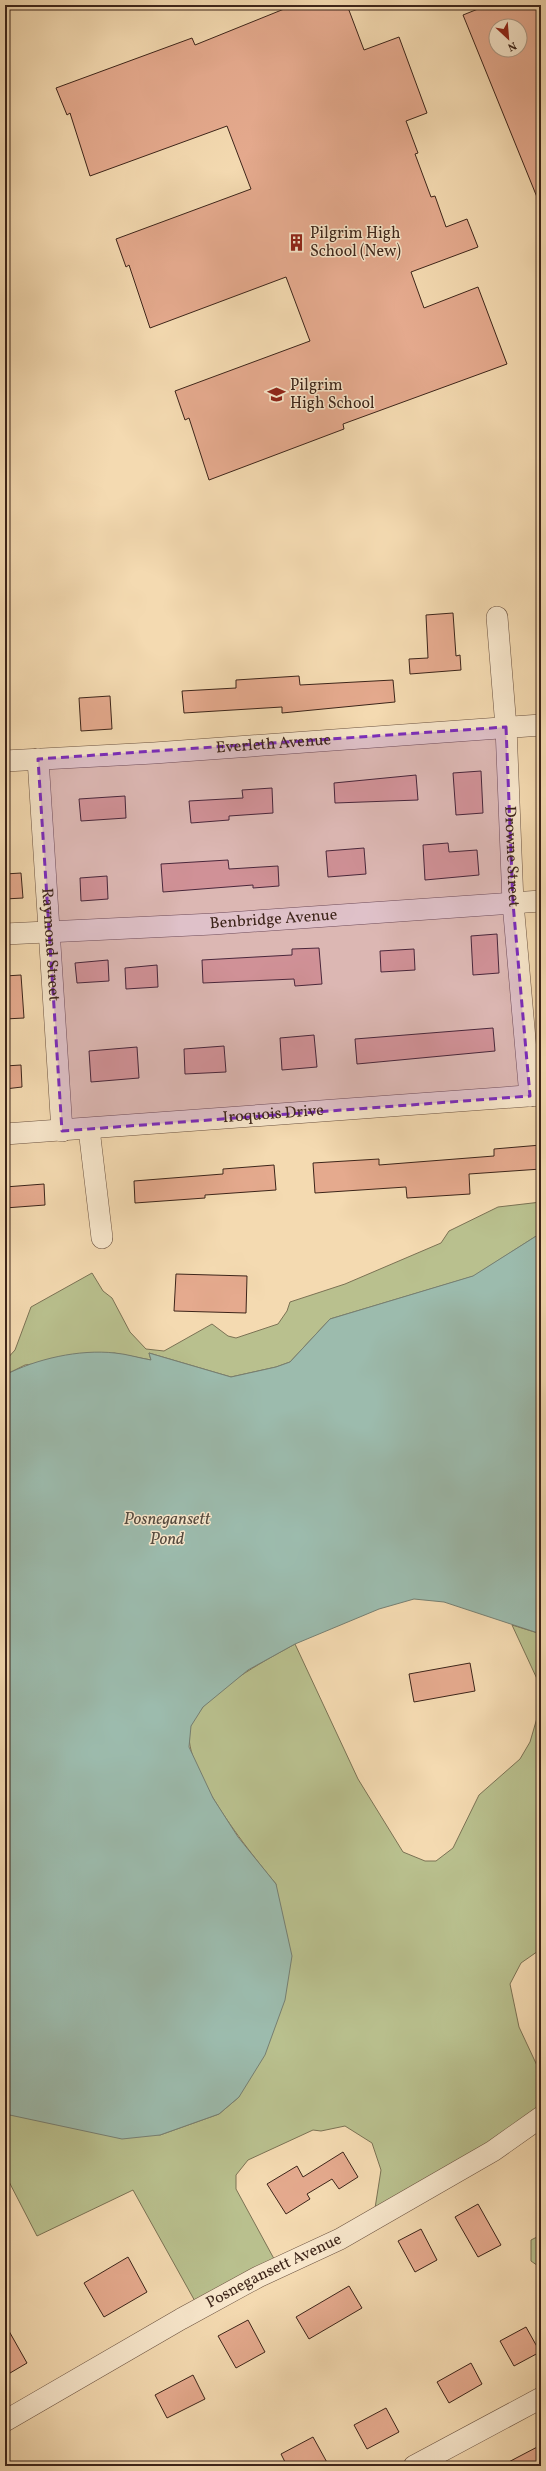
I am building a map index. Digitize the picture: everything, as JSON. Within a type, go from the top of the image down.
[{"type":"street","name":"Drowne Street","points":[[497,617],[506,727],[513,903],[536,1096]]},
{"type":"street","name":"Everleth Avenue","points":[[5,761],[161,752],[541,725]]},
{"type":"street","name":"Raymond Street","points":[[38,759],[62,1131]]},
{"type":"street","name":"Benbridge Avenue","points":[[5,934],[49,930],[213,924],[541,901]]},
{"type":"street","name":"Iroquois Drive","points":[[5,1134],[536,1096]]},
{"type":"street","points":[[89,1129],[102,1238]]},
{"type":"street","name":"Posnegansett Avenue","points":[[5,2421],[188,2315],[258,2278],[340,2239],[493,2151],[541,2117]]},
{"type":"street","points":[[414,2466],[541,2398]]},
{"type":"highlighted area","points":[[506,727],[513,903],[530,1096],[62,1131],[38,759]]},
{"type":"green space","points":[[541,1202],[541,1233],[474,1276],[330,1319],[290,1362],[276,1367],[231,1377],[149,1353],[151,1360],[114,1353],[25,1365],[5,1375],[5,1361],[15,1350],[31,1307],[92,1273],[103,1291],[112,1298],[130,1332],[146,1349],[164,1351],[212,1324],[228,1336],[236,1338],[278,1324],[287,1311],[290,1302],[345,1284],[441,1243],[449,1231],[498,1207]]},
{"type":"green space","points":[[512,1625],[541,1634],[541,1949],[521,1963],[510,1984],[519,2027],[541,2074],[541,2121],[373,2221],[381,2170],[372,2143],[345,2126],[321,2131],[313,2130],[248,2160],[236,2175],[236,2189],[279,2268],[201,2312],[133,2190],[37,2236],[5,2174],[5,2114],[160,2135],[219,2114],[239,2097],[276,1884],[235,1831],[205,1784],[195,1761],[189,1741],[191,1725],[198,1713],[222,1689],[237,1678],[295,1644],[358,1779],[403,1852],[425,1861],[436,1861],[453,1848],[479,1795],[520,1759],[530,1742],[537,1718],[538,1681]]},
{"type":"green space","points":[[541,2235],[541,2268],[531,2261],[531,2240]]},
{"type":"water","name":"Posnegansett Pond","points":[[541,1233],[541,1634],[444,1602],[414,1599],[379,1609],[295,1644],[248,1670],[203,1707],[191,1726],[189,1747],[213,1798],[238,1837],[276,1884],[292,1956],[285,2000],[265,2055],[239,2097],[219,2114],[160,2135],[122,2139],[5,2114],[5,1375],[30,1364],[58,1356],[87,1352],[120,1354],[151,1360],[149,1353],[231,1377],[276,1367],[290,1362],[330,1319],[473,1276]]},
{"type":"building","name":"Pilgrim High School (New)","points":[[294,5],[347,5],[364,50],[399,37],[427,113],[406,121],[418,153],[415,154],[431,197],[435,196],[446,227],[467,219],[478,247],[411,272],[424,308],[478,287],[507,364],[343,424],[344,429],[209,480],[189,418],[185,420],[175,391],[310,341],[286,277],[150,328],[129,265],[126,267],[116,239],[251,189],[227,126],[90,176],[70,113],[67,115],[56,88],[192,38],[195,45]]},
{"type":"building","points":[[488,5],[541,5],[541,207],[463,15]]},
{"type":"building","points":[[453,613],[456,656],[460,655],[461,670],[410,674],[409,659],[428,658],[426,615]]},
{"type":"building","points":[[299,676],[300,685],[393,680],[395,702],[282,713],[282,707],[184,713],[182,691],[236,688],[236,680]]},
{"type":"building","points":[[110,696],[112,729],[81,731],[79,698]]},
{"type":"building","points":[[481,771],[483,813],[456,815],[453,773]]},
{"type":"building","points":[[416,775],[418,800],[335,803],[334,783]]},
{"type":"building","points":[[272,788],[273,813],[229,816],[229,820],[191,823],[189,801],[243,798],[242,790]]},
{"type":"building","points":[[125,796],[126,818],[81,821],[79,799]]},
{"type":"building","points":[[448,843],[449,852],[477,850],[479,875],[425,880],[423,845]]},
{"type":"building","points":[[364,848],[366,874],[328,877],[326,851]]},
{"type":"building","points":[[228,860],[229,869],[278,866],[279,886],[253,888],[253,885],[163,892],[161,864]]},
{"type":"building","points":[[21,873],[23,898],[5,899],[5,874]]},
{"type":"building","points":[[107,876],[108,899],[81,901],[80,878]]},
{"type":"building","points":[[497,934],[499,973],[473,975],[471,936]]},
{"type":"building","points":[[319,948],[322,984],[295,986],[294,979],[203,983],[202,960],[292,955],[292,949]]},
{"type":"building","points":[[414,949],[415,970],[381,972],[380,951]]},
{"type":"building","points":[[108,960],[109,981],[77,983],[75,963]]},
{"type":"building","points":[[157,965],[158,987],[126,989],[125,968]]},
{"type":"building","points":[[21,975],[24,1018],[5,1019],[5,976]]},
{"type":"building","points":[[493,1028],[495,1051],[357,1064],[355,1039]]},
{"type":"building","points":[[314,1035],[317,1067],[282,1070],[280,1038]]},
{"type":"building","points":[[224,1046],[226,1072],[185,1074],[184,1049]]},
{"type":"building","points":[[137,1047],[139,1078],[91,1082],[89,1051]]},
{"type":"building","points":[[21,1065],[22,1087],[5,1089],[5,1066]]},
{"type":"building","points":[[541,1145],[541,1169],[469,1174],[470,1194],[407,1198],[406,1187],[315,1193],[313,1163],[379,1159],[379,1165],[494,1156],[494,1149]]},
{"type":"building","points":[[274,1165],[276,1190],[205,1195],[205,1198],[135,1203],[134,1181],[223,1174],[223,1169]]},
{"type":"building","points":[[44,1184],[45,1205],[5,1208],[5,1187]]},
{"type":"building","points":[[176,1274],[247,1276],[246,1313],[174,1311]]},
{"type":"building","points":[[470,1663],[475,1691],[414,1702],[409,1674]]},
{"type":"building","points":[[343,2152],[358,2177],[339,2189],[332,2179],[307,2194],[310,2199],[286,2214],[267,2184],[297,2166],[303,2177]]},
{"type":"building","points":[[478,2204],[501,2245],[478,2257],[455,2217]]},
{"type":"building","points":[[421,2229],[437,2260],[415,2272],[398,2241]]},
{"type":"building","points":[[128,2257],[147,2292],[104,2317],[84,2283]]},
{"type":"building","points":[[349,2286],[362,2308],[309,2339],[296,2317]]},
{"type":"building","points":[[248,2320],[265,2352],[236,2368],[218,2336]]},
{"type":"building","points":[[5,2324],[27,2363],[5,2376]]},
{"type":"building","points":[[526,2327],[540,2352],[514,2366],[500,2341]]},
{"type":"building","points":[[471,2363],[482,2384],[449,2403],[437,2382]]},
{"type":"building","points":[[193,2375],[205,2399],[167,2418],[155,2395]]},
{"type":"building","points":[[386,2408],[399,2432],[367,2449],[354,2425]]},
{"type":"building","points":[[313,2437],[329,2466],[287,2466],[281,2454]]},
{"type":"building","points":[[541,2445],[541,2466],[501,2466]]},
{"type":"place","name":"Pilgrim High School (New)","points":[[297,243]]},
{"type":"place","name":"Pilgrim High School","points":[[277,395]]}]
